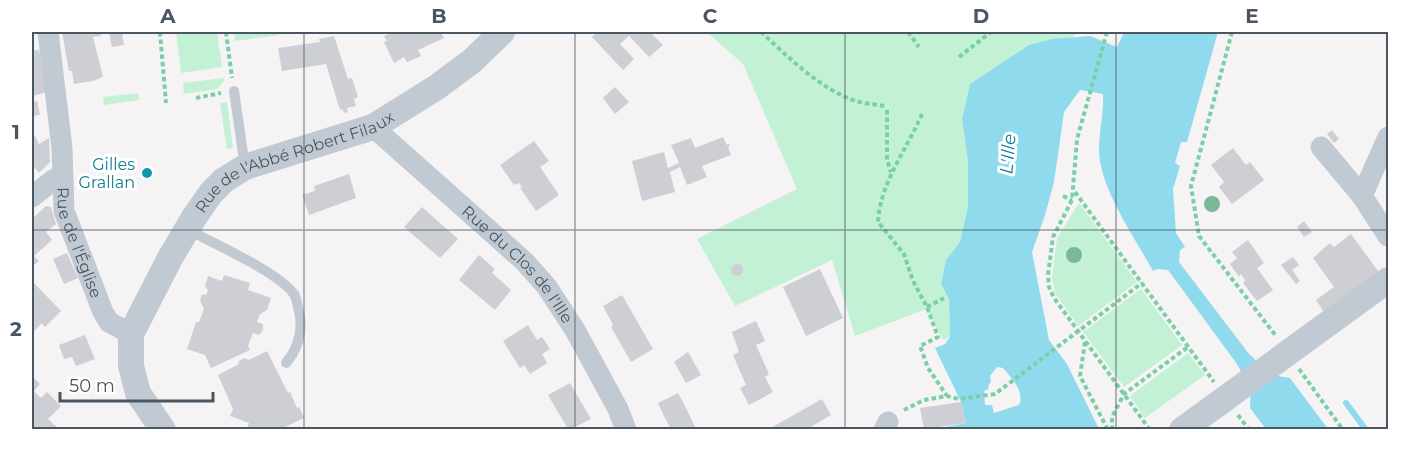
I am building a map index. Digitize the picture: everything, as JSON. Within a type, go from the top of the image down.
[{"type":"street","name":"Rue de l'Église","points":[[48,32],[62,148],[64,211],[103,312],[109,322],[131,333]]},
{"type":"street","name":"Rue de l'Abbé Robert Filaux","points":[[131,333],[187,229],[211,193],[224,180],[245,168],[373,127],[437,87],[472,61],[502,32]]},
{"type":"street","name":"Rue du Clos de l'Ille","points":[[373,127],[525,262],[547,287],[602,378],[626,429]]},
{"type":"street","points":[[1362,196],[1389,137]]},
{"type":"street","points":[[1321,147],[1362,196],[1389,236]]},
{"type":"street","points":[[32,197],[53,180],[62,176]]},
{"type":"street","points":[[1182,429],[1221,390],[1284,354],[1389,280]]},
{"type":"street","points":[[131,333],[130,366],[138,393],[163,429]]},
{"type":"lane","points":[[234,91],[245,168]]},
{"type":"lane","points":[[187,229],[250,263],[276,279],[295,295],[301,318],[301,336],[295,352],[286,363]]},
{"type":"path","points":[[160,32],[166,103]]},
{"type":"path","points":[[196,98],[234,91],[226,32]]},
{"type":"path","points":[[761,32],[796,64],[829,88],[855,101],[885,108],[887,160],[892,173]]},
{"type":"path","points":[[908,32],[919,47]]},
{"type":"path","points":[[958,57],[991,32]]},
{"type":"path","points":[[1107,32],[1077,139],[1072,200],[1053,237],[1048,275],[1049,287],[1054,298],[1085,342],[1150,429]]},
{"type":"path","points":[[1233,32],[1191,186],[1199,236],[1284,354],[1343,429]]},
{"type":"path","points":[[922,114],[892,173],[879,210],[878,222],[904,254],[913,281],[927,307],[938,337],[920,346],[928,368],[947,396]]},
{"type":"path","points":[[1074,191],[1221,390]]},
{"type":"path","points":[[1063,196],[1072,200]]},
{"type":"path","points":[[886,426],[893,415],[924,400],[947,396],[959,399],[995,393],[1142,283]]},
{"type":"path","points":[[927,307],[944,298]]},
{"type":"path","points":[[1085,342],[1080,376],[1110,429]]},
{"type":"path","points":[[1110,429],[1112,417],[1124,394],[1188,347]]},
{"type":"green space","points":[[176,32],[217,32],[222,67],[181,73]]},
{"type":"green space","points":[[234,32],[288,32],[235,41]]},
{"type":"green space","points":[[707,32],[1077,32],[1073,37],[1029,45],[970,84],[962,119],[968,161],[968,206],[960,242],[946,260],[941,284],[949,299],[950,337],[943,340],[926,309],[855,336],[832,260],[735,306],[697,239],[797,189],[743,64]]},
{"type":"green space","points":[[224,78],[217,89],[184,94],[183,83]]},
{"type":"green space","points":[[138,93],[139,100],[104,105],[103,97]]},
{"type":"green space","points":[[227,102],[233,148],[227,149],[220,103]]},
{"type":"green space","points":[[1079,203],[1137,282],[1078,326],[1055,293],[1052,277],[1057,238]]},
{"type":"green space","points":[[1141,289],[1182,345],[1124,387],[1083,332]]},
{"type":"green space","points":[[1188,353],[1205,375],[1145,418],[1130,396]]},
{"type":"water","name":"L'Ille","points":[[1124,32],[1218,32],[1187,142],[1181,142],[1175,163],[1180,166],[1173,189],[1176,233],[1185,247],[1180,250],[1179,262],[1249,354],[1272,375],[1290,378],[1328,429],[1266,429],[1250,408],[1251,390],[1237,364],[1168,270],[1153,271],[1119,212],[1105,180],[1099,150],[1103,94],[1080,90],[1064,112],[1054,182],[1032,252],[1049,340],[1067,364],[1099,429],[941,429],[966,423],[961,402],[935,348],[945,344],[950,337],[949,299],[941,284],[946,260],[960,242],[968,206],[968,161],[962,119],[970,84],[1029,45],[1052,39],[1090,36],[1117,47]],"holes":[[[997,367],[1003,368],[1017,385],[1020,400],[1019,405],[994,413],[992,405],[985,405],[984,391],[988,389],[991,382],[990,376]]]},
{"type":"building","points":[[62,32],[100,32],[101,36],[93,37],[103,77],[74,84],[72,71],[69,71]]},
{"type":"building","points":[[109,32],[122,32],[124,45],[112,47]]},
{"type":"building","points":[[393,32],[447,32],[442,34],[444,38],[418,50],[421,56],[407,62],[404,57],[394,63],[384,42],[387,41],[384,36]]},
{"type":"building","points":[[597,32],[650,32],[663,45],[649,57],[629,36],[620,44],[634,59],[623,70],[592,37]]},
{"type":"building","points":[[334,36],[348,79],[352,78],[358,97],[354,99],[356,106],[347,108],[348,112],[344,113],[342,109],[340,110],[326,64],[282,71],[278,48],[320,42],[319,39]]},
{"type":"building","points":[[39,50],[48,92],[32,96],[32,51]]},
{"type":"building","points":[[615,87],[629,102],[615,114],[603,98]]},
{"type":"building","points":[[37,101],[40,115],[32,116],[32,102]]},
{"type":"building","points":[[32,130],[39,144],[49,138],[50,162],[39,173],[32,165]]},
{"type":"building","points":[[1332,130],[1339,139],[1334,143],[1327,134]]},
{"type":"building","points":[[723,137],[730,146],[728,147],[731,155],[702,166],[707,177],[687,185],[680,167],[670,172],[675,192],[642,201],[632,161],[664,152],[668,168],[679,163],[671,145],[691,138],[695,148]]},
{"type":"building","points":[[534,141],[549,161],[540,167],[559,195],[536,211],[519,183],[514,185],[500,165]]},
{"type":"building","points":[[1233,148],[1246,165],[1250,162],[1264,180],[1232,204],[1219,187],[1224,182],[1211,165]]},
{"type":"building","points":[[349,174],[356,198],[309,215],[302,195],[315,191],[314,186]]},
{"type":"building","points":[[46,206],[51,207],[56,224],[46,232],[52,240],[34,256],[39,261],[32,267],[32,219]]},
{"type":"building","points":[[422,207],[458,239],[440,258],[404,227]]},
{"type":"building","points":[[1304,221],[1312,232],[1304,237],[1297,227]]},
{"type":"building","points":[[1351,234],[1381,275],[1326,315],[1316,300],[1334,287],[1313,258],[1330,243],[1334,247]]},
{"type":"building","points":[[1248,240],[1264,263],[1257,268],[1273,290],[1257,301],[1243,283],[1245,280],[1241,274],[1239,277],[1230,264],[1237,258],[1232,252]]},
{"type":"building","points":[[67,253],[78,278],[64,284],[53,259]]},
{"type":"building","points":[[479,255],[495,269],[492,273],[511,290],[495,310],[459,280]]},
{"type":"building","points":[[1293,257],[1299,265],[1292,270],[1300,281],[1296,284],[1281,265]]},
{"type":"building","points":[[737,264],[743,270],[737,276],[731,270]]},
{"type":"building","points":[[820,269],[843,318],[806,336],[783,287]]},
{"type":"building","points":[[224,275],[250,283],[248,290],[271,298],[267,310],[260,314],[257,322],[263,324],[263,330],[259,335],[253,333],[248,346],[250,350],[211,368],[205,355],[187,349],[196,322],[199,322],[204,309],[200,301],[202,294],[206,295],[208,291],[205,286],[208,276],[222,281]]},
{"type":"building","points":[[32,281],[61,311],[45,327],[42,323],[32,333]]},
{"type":"building","points":[[622,295],[653,349],[631,362],[611,327],[613,325],[603,306]]},
{"type":"building","points":[[756,321],[765,341],[756,345],[769,374],[765,377],[773,392],[749,405],[740,388],[746,385],[733,355],[739,352],[732,332]]},
{"type":"building","points":[[528,325],[537,340],[542,337],[550,349],[542,354],[547,363],[530,374],[524,365],[520,368],[503,341]]},
{"type":"building","points":[[85,335],[95,359],[76,366],[72,357],[64,359],[59,345]]},
{"type":"building","points":[[267,351],[288,393],[290,392],[304,418],[285,427],[286,429],[247,429],[249,423],[230,416],[233,409],[218,375],[239,364],[238,362],[244,358],[249,360]]},
{"type":"building","points":[[688,352],[701,375],[686,383],[674,362]]},
{"type":"building","points":[[32,376],[40,384],[34,391],[41,398],[47,392],[61,406],[48,419],[59,429],[32,429]]},
{"type":"building","points":[[570,383],[591,419],[568,429],[548,395]]},
{"type":"building","points":[[678,393],[696,429],[671,429],[665,418],[658,403]]},
{"type":"building","points":[[822,399],[831,415],[807,429],[769,429]]},
{"type":"building","points":[[961,402],[966,423],[924,429],[920,408]]},
{"type":"waterway","points":[[1346,403],[1366,430]]},
{"type":"place","name":"Gilles Grallan","points":[[147,173]]}]
